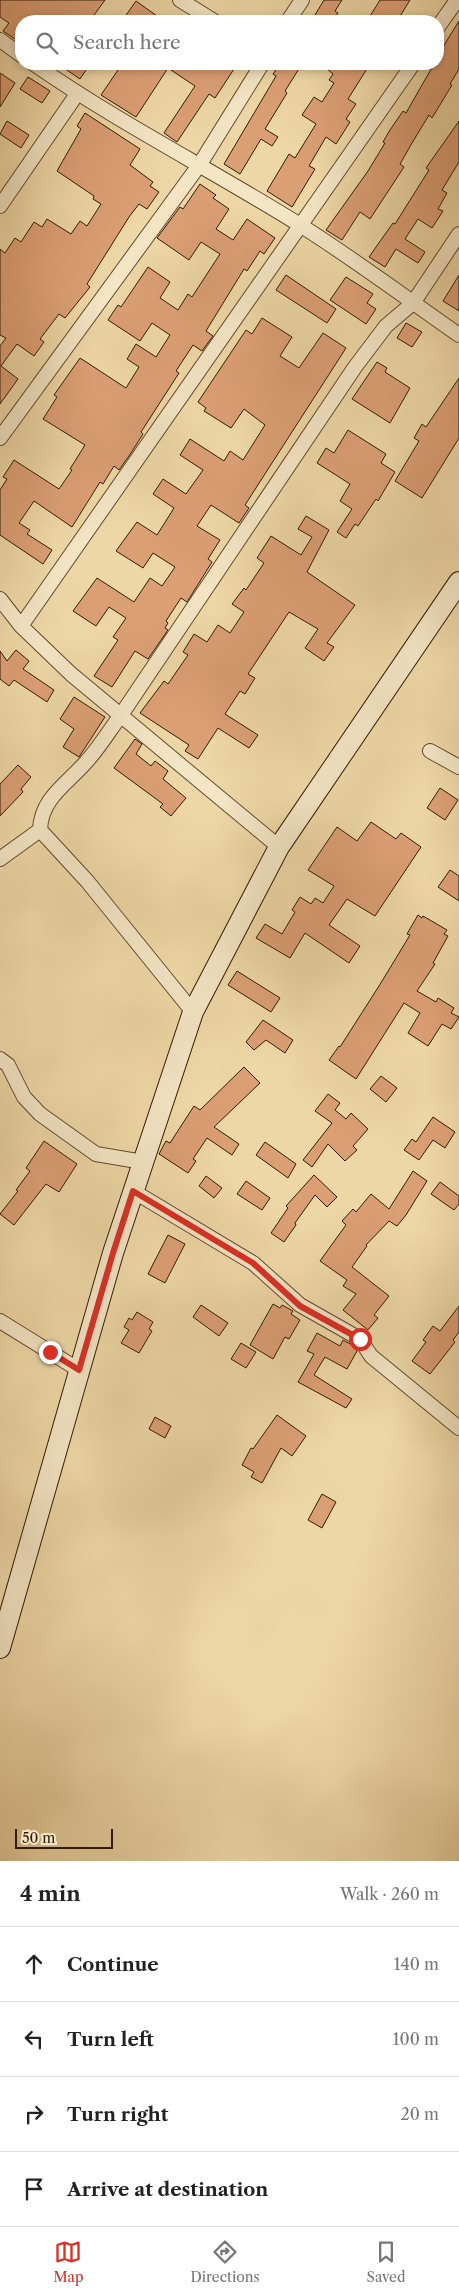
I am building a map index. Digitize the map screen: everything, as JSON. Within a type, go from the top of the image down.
[{"type":"street","points":[[180,0],[204,15]]},
{"type":"street","points":[[292,15],[302,0]]},
{"type":"street","points":[[444,19],[457,0]]},
{"type":"street","points":[[0,40],[15,51]]},
{"type":"street","points":[[43,70],[77,94],[145,135],[200,164],[301,226],[459,335]]},
{"type":"street","points":[[0,438],[200,164],[258,70]]},
{"type":"street","points":[[21,626],[409,70]]},
{"type":"street","points":[[0,206],[77,94]]},
{"type":"street","points":[[194,1012],[144,949],[40,830],[41,816],[53,794],[87,762],[121,715],[355,367],[386,326],[413,303],[459,234]]},
{"type":"street","points":[[0,1648],[113,1253],[194,1012],[279,847],[459,582]]},
{"type":"street","points":[[0,599],[21,626],[71,674],[279,847]]},
{"type":"street","points":[[430,751],[459,767]]},
{"type":"street","points":[[0,859],[40,830]]},
{"type":"street","points":[[0,1059],[8,1065],[24,1097],[40,1114],[96,1154],[143,1162]]},
{"type":"street","points":[[133,1191],[253,1263],[300,1306],[360,1339],[371,1356],[459,1428]]},
{"type":"street","points":[[0,1321],[79,1370]]},
{"type":"building","points":[[0,0],[105,0],[94,15],[15,15],[15,39],[3,31],[9,23],[0,17]]},
{"type":"building","points":[[324,0],[342,0],[335,11],[338,13],[336,15],[315,15]]},
{"type":"building","points":[[380,0],[410,0],[401,15],[371,15]]},
{"type":"building","points":[[136,1],[156,15],[126,15]]},
{"type":"building","points":[[459,21],[459,69],[450,84],[452,85],[432,118],[429,115],[400,164],[404,167],[370,219],[360,212],[342,240],[326,230],[368,171],[385,143],[383,142],[390,130],[403,111],[406,113],[431,70],[444,70],[444,45]]},
{"type":"building","points":[[67,70],[86,70],[80,79]]},
{"type":"building","points":[[118,70],[167,70],[136,117],[101,95]]},
{"type":"building","points":[[171,70],[233,70],[215,98],[209,94],[177,142],[164,133],[195,86]]},
{"type":"building","points":[[276,70],[298,70],[285,91],[287,93],[265,129],[278,137],[272,146],[261,139],[240,174],[224,164],[276,76],[273,74]]},
{"type":"building","points":[[328,70],[366,70],[348,99],[356,104],[346,119],[350,122],[336,144],[326,137],[309,166],[315,169],[292,207],[267,191],[289,154],[295,158],[316,124],[302,115],[314,97],[322,102],[334,83],[329,80],[333,74]]},
{"type":"building","points":[[0,73],[15,83],[0,107]]},
{"type":"building","points":[[28,77],[50,91],[42,103],[20,89]]},
{"type":"building","points":[[85,113],[140,149],[130,165],[153,182],[150,186],[159,192],[147,209],[139,204],[129,217],[87,284],[90,287],[65,318],[59,314],[40,339],[44,342],[34,356],[17,344],[1,366],[18,379],[0,404],[0,346],[6,338],[0,335],[0,249],[5,253],[15,238],[21,242],[34,222],[42,227],[47,219],[71,234],[80,221],[87,226],[101,204],[93,199],[94,196],[57,171],[81,129],[77,126]]},
{"type":"building","points":[[7,121],[29,135],[21,148],[0,134]]},
{"type":"building","points":[[459,121],[459,162],[442,190],[447,193],[438,209],[443,211],[432,228],[418,219],[405,239],[425,252],[418,263],[396,249],[385,267],[369,257],[393,223],[395,224],[429,170],[426,168]]},
{"type":"building","points":[[200,184],[216,195],[213,198],[229,209],[216,229],[233,240],[247,219],[275,238],[264,254],[260,251],[247,271],[244,269],[206,331],[213,336],[202,351],[193,345],[176,371],[179,373],[141,432],[143,434],[131,453],[119,470],[114,466],[103,484],[100,482],[72,527],[34,501],[19,523],[30,530],[27,534],[52,550],[43,564],[0,535],[0,490],[7,479],[3,477],[14,460],[59,489],[72,470],[70,469],[85,445],[43,419],[57,397],[54,395],[80,358],[126,388],[139,367],[127,359],[136,344],[156,357],[170,335],[152,323],[140,341],[108,320],[118,305],[121,307],[148,267],[170,282],[160,298],[178,310],[188,294],[192,297],[220,254],[201,242],[189,260],[157,238],[180,207],[183,209]]},
{"type":"building","points":[[286,275],[336,309],[327,323],[276,290]]},
{"type":"building","points":[[459,275],[459,311],[443,301]]},
{"type":"building","points":[[346,277],[373,294],[367,303],[376,309],[366,324],[330,300]]},
{"type":"building","points":[[262,318],[292,337],[280,356],[299,368],[323,333],[346,348],[245,505],[249,508],[239,523],[211,505],[197,526],[220,540],[208,559],[212,562],[187,602],[181,598],[166,621],[168,623],[165,628],[168,630],[148,659],[135,651],[112,687],[94,676],[118,640],[113,637],[126,618],[109,607],[96,626],[73,611],[97,578],[134,602],[150,578],[162,586],[175,567],[153,553],[143,568],[116,551],[137,522],[157,535],[174,508],[153,494],[163,479],[186,494],[203,470],[180,455],[190,439],[224,461],[230,451],[243,460],[265,425],[244,409],[231,428],[204,411],[206,408],[198,402],[246,330],[252,334]]},
{"type":"building","points":[[406,323],[422,332],[412,347],[397,338]]},
{"type":"building","points":[[377,362],[387,368],[385,372],[410,388],[390,423],[352,399]]},
{"type":"building","points":[[459,378],[459,438],[422,498],[395,481],[419,441],[414,438],[422,424],[426,427]]},
{"type":"building","points":[[348,430],[386,454],[381,463],[395,472],[378,501],[376,499],[358,526],[355,524],[346,538],[337,532],[352,509],[340,501],[350,484],[317,463],[326,448],[334,453]]},
{"type":"building","points":[[306,516],[329,530],[307,572],[355,605],[327,643],[334,647],[324,661],[305,648],[318,629],[289,612],[248,674],[255,678],[245,694],[240,691],[225,714],[258,735],[249,748],[218,728],[198,759],[185,751],[189,745],[140,713],[164,681],[168,684],[188,655],[183,652],[194,634],[207,642],[218,625],[230,633],[244,612],[232,604],[244,588],[246,590],[264,563],[257,558],[271,536],[301,555],[312,537],[298,529]]},
{"type":"building","points":[[16,650],[29,661],[23,669],[54,690],[47,702],[14,680],[9,686],[0,679],[0,651],[7,661]]},
{"type":"building","points":[[74,697],[105,717],[79,757],[63,747],[74,729],[60,719]]},
{"type":"building","points":[[135,739],[142,744],[136,754],[151,766],[155,761],[168,771],[163,779],[186,798],[171,816],[160,807],[163,804],[114,768]]},
{"type":"building","points":[[18,765],[31,777],[21,789],[23,792],[0,816],[0,784]]},
{"type":"building","points":[[440,788],[458,800],[445,820],[427,808]]},
{"type":"building","points":[[371,822],[396,839],[401,833],[421,847],[375,916],[347,899],[329,925],[360,946],[349,963],[305,933],[290,958],[256,938],[265,924],[282,934],[295,912],[292,910],[300,897],[311,904],[315,898],[323,903],[334,886],[308,870],[337,827],[357,841]]},
{"type":"building","points":[[450,870],[459,876],[459,901],[438,887]]},
{"type":"building","points":[[418,915],[447,930],[444,934],[448,936],[433,963],[435,964],[417,991],[436,1002],[438,998],[454,1008],[451,1013],[459,1017],[451,1029],[442,1024],[428,1046],[408,1033],[420,1013],[404,1003],[356,1079],[329,1060],[340,1047],[379,986],[410,935],[407,934]]},
{"type":"building","points":[[237,971],[280,998],[271,1012],[228,985]]},
{"type":"building","points":[[263,1020],[293,1040],[285,1053],[266,1040],[254,1050],[246,1042]]},
{"type":"building","points":[[244,1067],[260,1083],[214,1127],[239,1144],[232,1155],[207,1138],[193,1159],[196,1161],[188,1173],[159,1154],[166,1141],[170,1143],[194,1106],[200,1110]]},
{"type":"building","points":[[381,1076],[397,1088],[386,1102],[370,1089]]},
{"type":"building","points":[[328,1094],[340,1103],[335,1110],[346,1119],[351,1113],[368,1129],[353,1146],[357,1150],[345,1161],[328,1144],[312,1167],[303,1160],[332,1123],[315,1111]]},
{"type":"building","points":[[433,1117],[455,1132],[445,1148],[433,1140],[419,1160],[404,1150],[412,1139],[416,1142]]},
{"type":"building","points":[[44,1141],[77,1164],[59,1192],[46,1184],[14,1225],[0,1214],[18,1191],[16,1190],[30,1171],[26,1168]]},
{"type":"building","points":[[265,1142],[296,1164],[288,1178],[256,1155]]},
{"type":"building","points":[[413,1171],[427,1181],[406,1215],[397,1226],[389,1221],[366,1245],[352,1267],[389,1296],[374,1315],[378,1318],[368,1330],[343,1310],[356,1294],[343,1286],[347,1280],[320,1261],[346,1225],[342,1221],[353,1209],[356,1212],[371,1194],[389,1209]]},
{"type":"building","points":[[314,1175],[337,1197],[327,1207],[315,1195],[284,1242],[271,1233],[288,1208],[286,1206]]},
{"type":"building","points":[[206,1176],[222,1188],[214,1198],[199,1186]]},
{"type":"building","points":[[246,1181],[270,1198],[262,1210],[237,1194]]},
{"type":"building","points":[[440,1182],[459,1196],[459,1204],[454,1210],[431,1194]]},
{"type":"building","points":[[168,1235],[185,1244],[165,1283],[148,1274]]},
{"type":"building","points":[[273,1304],[280,1308],[282,1305],[293,1311],[291,1314],[300,1320],[289,1339],[285,1337],[273,1359],[250,1345]]},
{"type":"building","points":[[201,1305],[228,1323],[219,1336],[193,1317]]},
{"type":"building","points":[[459,1306],[459,1332],[453,1340],[455,1342],[430,1374],[412,1361],[426,1342],[423,1340],[433,1326],[440,1331]]},
{"type":"building","points":[[137,1312],[153,1322],[149,1329],[152,1331],[139,1353],[121,1343],[129,1330],[124,1327],[129,1318],[132,1320]]},
{"type":"building","points":[[317,1333],[340,1346],[343,1340],[354,1346],[357,1351],[347,1369],[325,1357],[314,1375],[352,1399],[346,1408],[298,1382],[314,1354],[307,1351]]},
{"type":"building","points":[[241,1343],[256,1352],[246,1368],[231,1359]]},
{"type":"building","points":[[277,1415],[306,1436],[292,1456],[281,1448],[262,1483],[251,1477],[254,1472],[242,1465],[251,1448],[253,1449]]},
{"type":"building","points":[[155,1417],[171,1426],[165,1438],[149,1429]]},
{"type":"building","points":[[322,1494],[336,1502],[322,1528],[308,1520]]},
{"type":"route","points":[[50,1352],[79,1370],[133,1191],[253,1263],[300,1306],[360,1339]]}]
